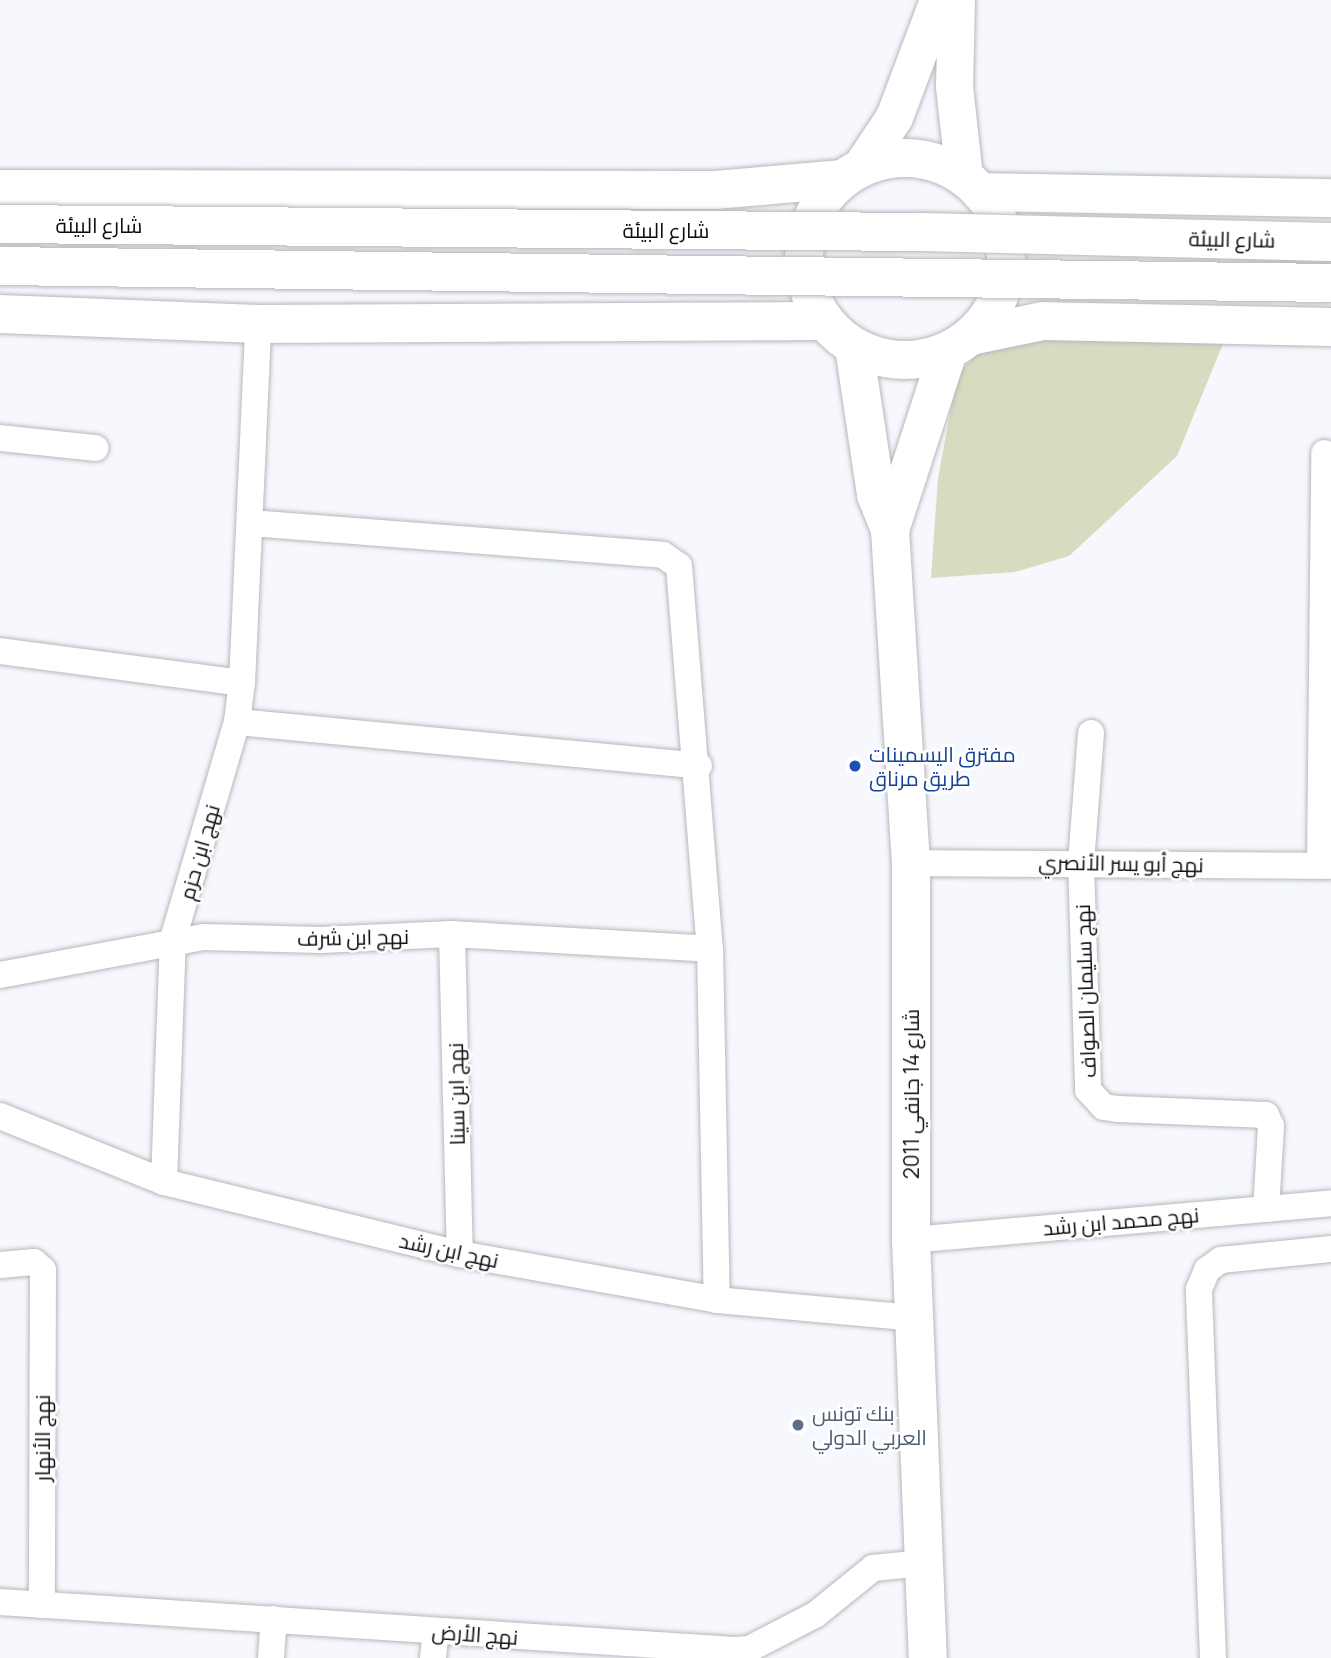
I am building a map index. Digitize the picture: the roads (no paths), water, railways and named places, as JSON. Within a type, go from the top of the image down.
[{"type":"main road","points":[[938,0],[894,117],[852,174],[822,202],[806,241],[810,294],[825,321],[854,347],[885,358],[917,360],[959,344],[1043,321],[1331,327]]},
{"type":"main road","points":[[956,0],[954,86],[972,184],[998,219],[1005,261],[992,312],[959,344]]},
{"type":"main road","points":[[0,189],[716,190],[852,174],[913,159],[972,184],[1331,198]]},
{"type":"main road","name":"شارع البيئة","points":[[0,224],[921,232],[1331,242]]},
{"type":"main road","points":[[0,266],[1331,283]]},
{"type":"main road","points":[[0,314],[258,324],[825,321]]},
{"type":"main road","name":"شارع 14 جانفي 2011","points":[[890,530],[959,344]]},
{"type":"main road","name":"شارع 14 جانفي 2011","points":[[854,347],[876,495],[890,530],[911,863],[911,1240],[928,1658]]},
{"type":"street","name":"نهج ابن حزم","points":[[164,1182],[173,939],[237,722],[242,682],[258,324]]},
{"type":"street","points":[[0,438],[94,448]]},
{"type":"street","points":[[1324,453],[1326,866]]},
{"type":"street","points":[[250,523],[671,558],[683,579],[699,766],[710,949],[717,1300]]},
{"type":"street","points":[[0,651],[242,682]]},
{"type":"street","points":[[237,722],[699,766]]},
{"type":"street","points":[[1082,862],[1091,733]]},
{"type":"street","name":"نهج أبو يسر الأنصري","points":[[911,863],[1082,862],[1326,866]]},
{"type":"street","name":"نهج سليمان الصواف","points":[[1082,862],[1084,1077],[1093,1099],[1119,1110],[1266,1115],[1271,1126],[1266,1209]]},
{"type":"street","name":"نهج ابن شرف","points":[[0,975],[173,939],[452,934],[710,949]]},
{"type":"street","name":"نهج ابن سينا","points":[[452,934],[460,1254]]},
{"type":"street","name":"نهج ابن رشد","points":[[0,1116],[164,1182],[460,1254],[717,1300],[914,1318]]},
{"type":"street","name":"نهج محمد ابن رشد","points":[[911,1240],[1331,1203]]},
{"type":"street","points":[[1213,1658],[1199,1289],[1207,1270],[1221,1261],[1331,1249]]},
{"type":"street","name":"نهج الأنهار","points":[[0,1265],[34,1262],[43,1270],[42,1605]]},
{"type":"street","name":"نهج الأرض","points":[[0,1602],[749,1649],[815,1615],[873,1569],[924,1563]]},
{"type":"street","points":[[271,1658],[274,1619]]},
{"type":"street","points":[[433,1658],[436,1631]]},
{"type":"place","name":"مفترق اليسمينات طريق مرناق","points":[[855,766]]},
{"type":"place","name":"بنك تونس العربي الدولي","points":[[798,1425]]}]
